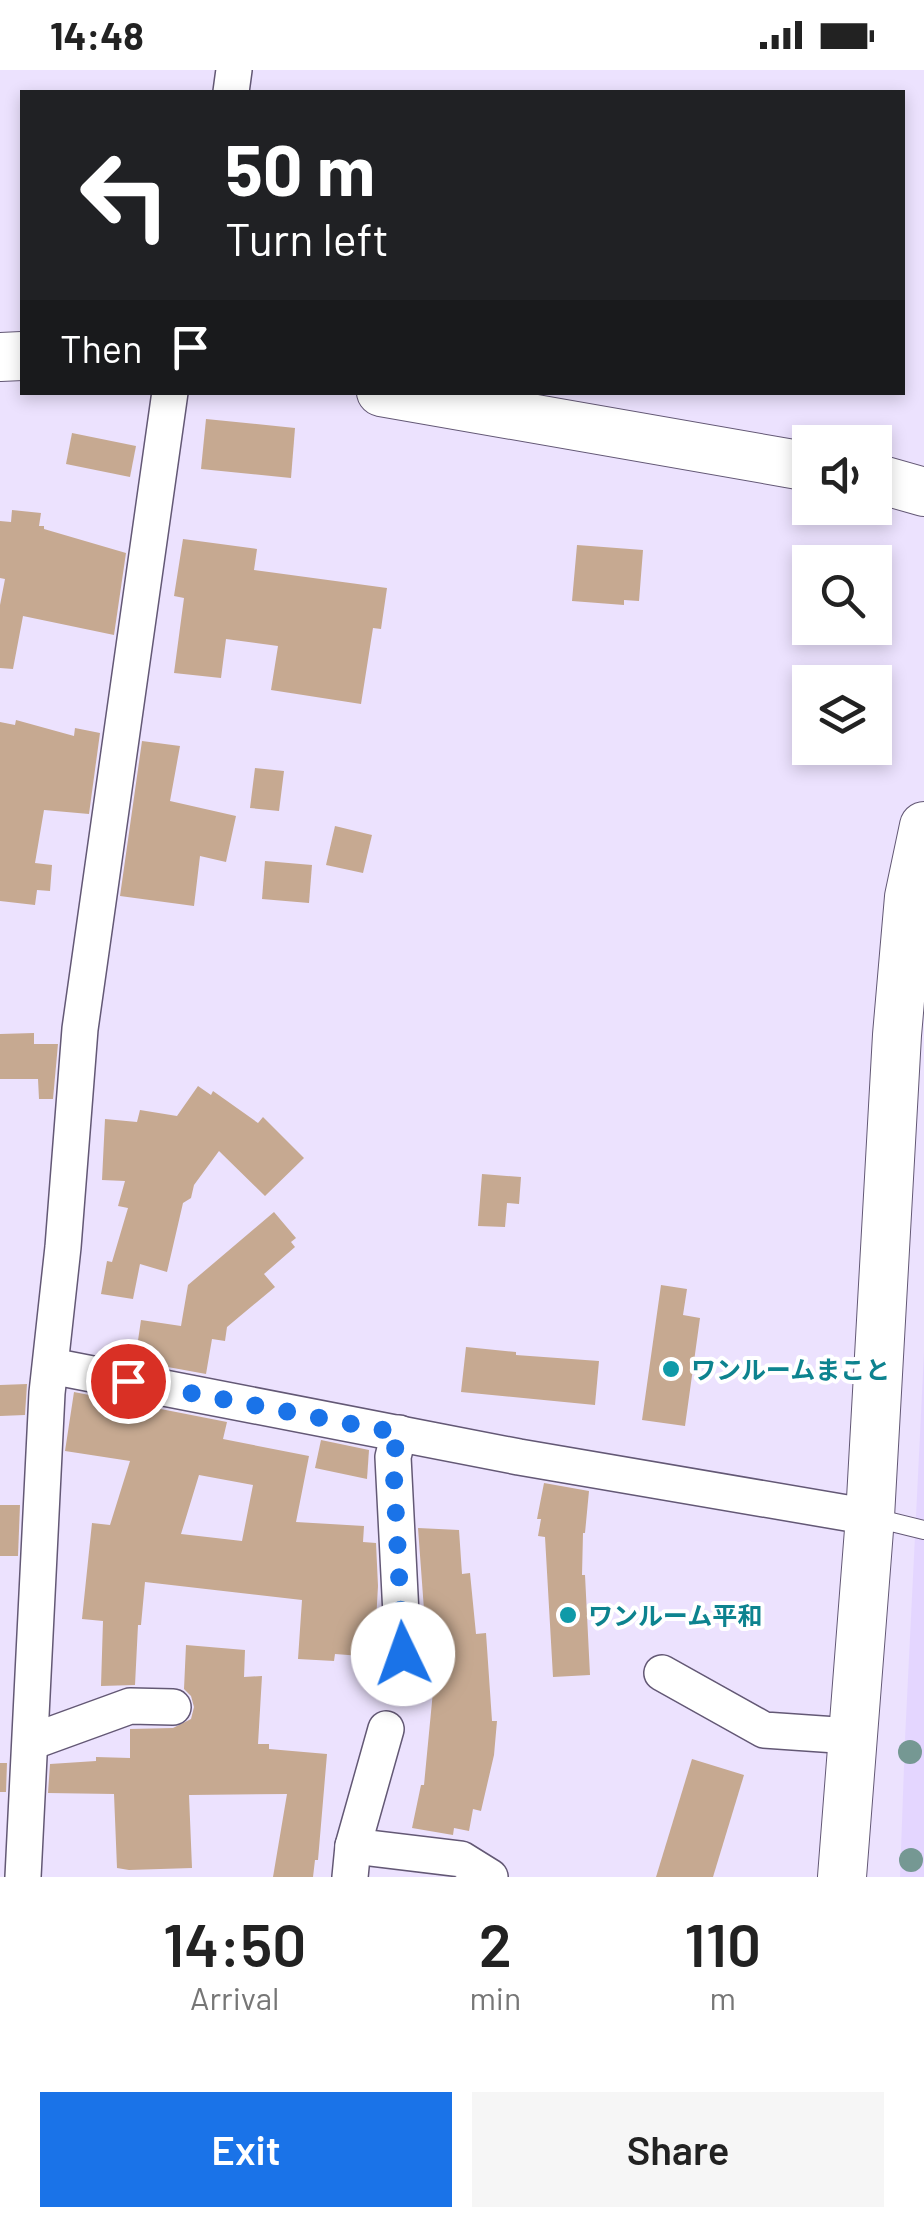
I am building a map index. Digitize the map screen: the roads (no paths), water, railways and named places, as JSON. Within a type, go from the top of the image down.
[{"type":"street","points":[[23,1877],[51,1366],[80,1030],[170,395]]},
{"type":"street","points":[[397,395],[792,464]]},
{"type":"street","points":[[892,483],[924,492]]},
{"type":"street","points":[[842,1877],[904,1036],[909,897],[924,826]]},
{"type":"street","points":[[51,1366],[519,1457],[870,1517]]},
{"type":"street","points":[[399,1433],[393,1457],[403,1654]]},
{"type":"street","points":[[662,1674],[764,1730],[851,1736]]},
{"type":"street","points":[[31,1742],[130,1706],[173,1707]]},
{"type":"street","points":[[386,1729],[352,1861],[461,1859],[490,1877]]},
{"type":"lane","points":[[870,1517],[924,1530]]},
{"type":"place","name":"ワンルームまこと","points":[[671,1369]]},
{"type":"place","name":"ワンルーム平和","points":[[568,1615]]}]
